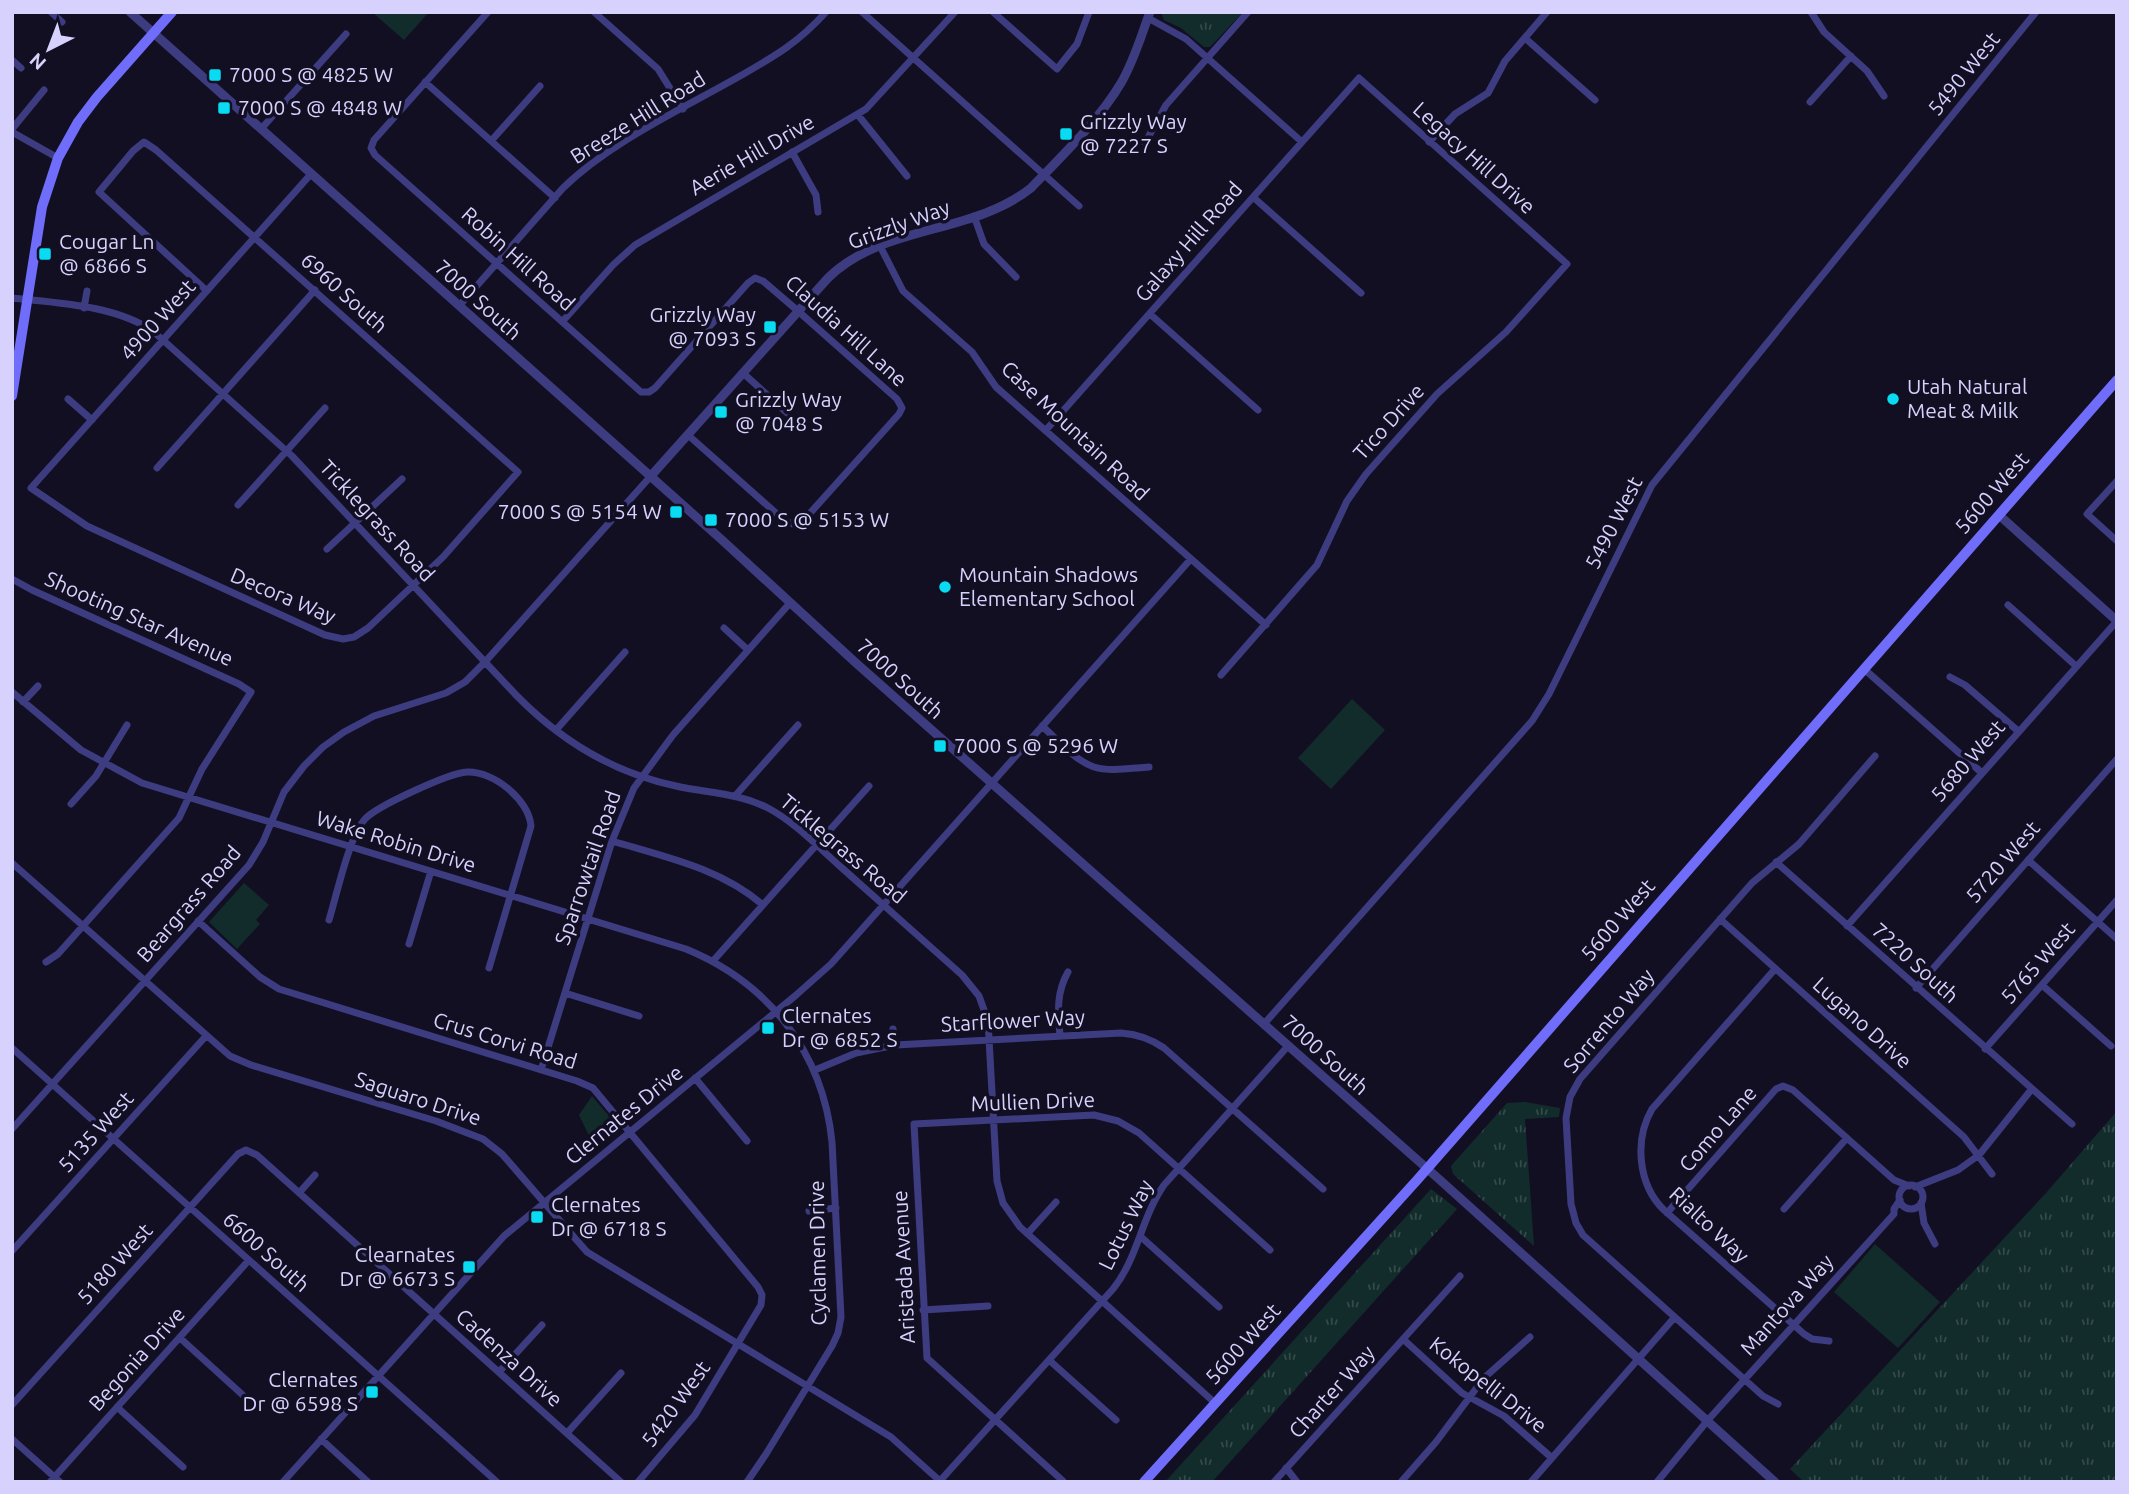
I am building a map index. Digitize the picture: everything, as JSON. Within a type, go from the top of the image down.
[{"type":"main road","points":[[12,396],[42,207],[58,158],[90,106],[172,12]]},
{"type":"main road","name":"5600 West","points":[[1144,1482],[1426,1168],[2117,380]]},
{"type":"street","points":[[51,12],[62,22]]},
{"type":"street","name":"7000 South","points":[[130,12],[1639,1358],[1774,1482]]},
{"type":"street","points":[[488,12],[425,82],[555,198]]},
{"type":"street","points":[[594,12],[658,69],[682,109]]},
{"type":"street","name":"Breeze Hill Road","points":[[459,306],[555,198],[591,163],[792,46],[826,12]]},
{"type":"street","points":[[862,12],[1079,206]]},
{"type":"street","name":"Aerie Hill Drive","points":[[562,322],[613,265],[635,245],[858,115],[877,99],[955,12]]},
{"type":"street","points":[[993,12],[1057,69],[1077,44],[1089,12]]},
{"type":"street","points":[[1145,143],[1167,105],[1248,12]]},
{"type":"street","points":[[1429,142],[1455,114],[1488,93],[1505,61],[1547,12]]},
{"type":"street","points":[[1811,12],[1824,32],[1867,71],[1884,96]]},
{"type":"street","name":"5490 West","points":[[1264,1024],[1532,720],[1549,694],[1640,508],[1660,474],[1886,200],[2036,12]]},
{"type":"street","points":[[1149,15],[1178,33],[1303,142]]},
{"type":"street","name":"Grizzly Way","points":[[650,477],[828,278],[846,262],[880,246],[1004,206],[1020,197],[1103,108],[1120,85],[1149,15]]},
{"type":"street","points":[[261,129],[346,34]]},
{"type":"street","points":[[1525,38],[1595,100]]},
{"type":"street","points":[[1810,103],[1851,56]]},
{"type":"street","points":[[12,60],[21,68]]},
{"type":"street","name":"Legacy Hill Drive","points":[[1359,78],[1567,264]]},
{"type":"street","name":"Galaxy Hill Road","points":[[1046,430],[1359,78]]},
{"type":"street","name":"Robin Hill Road","points":[[425,82],[374,139],[371,148],[375,155],[639,390],[646,393]]},
{"type":"street","points":[[491,141],[540,86]]},
{"type":"street","points":[[44,90],[12,131],[58,158]]},
{"type":"street","points":[[858,115],[907,176]]},
{"type":"street","name":"6960 South","points":[[207,291],[99,192],[133,151],[145,142],[519,472]]},
{"type":"street","points":[[792,152],[816,195],[818,212]]},
{"type":"street","name":"4900 West","points":[[32,488],[311,174]]},
{"type":"street","points":[[1253,197],[1361,293]]},
{"type":"street","points":[[974,216],[984,244],[1017,277]]},
{"type":"street","name":"Case Mountain Road","points":[[880,246],[903,291],[972,352],[996,387],[1266,625]]},
{"type":"street","name":"Tico Drive","points":[[1221,675],[1317,565],[1347,501],[1366,474],[1437,394],[1506,332],[1567,264]]},
{"type":"street","name":"Claudia Hill Lane","points":[[646,393],[655,388],[755,278],[763,281],[798,311],[897,399],[902,408],[882,434],[797,526],[786,522],[688,435]]},
{"type":"street","points":[[157,468],[315,290]]},
{"type":"street","points":[[84,308],[87,291]]},
{"type":"street","name":"Ticklegrass Road","points":[[12,298],[114,313],[146,327],[286,450],[524,703],[555,730],[600,758],[641,776],[674,786],[735,796],[774,811],[816,845],[974,988],[986,1012],[990,1040],[996,1173],[1000,1195],[1011,1216],[1215,1403]]},
{"type":"street","points":[[1150,314],[1258,410]]},
{"type":"street","points":[[743,373],[787,413]]},
{"type":"street","points":[[68,399],[92,420]]},
{"type":"street","points":[[238,505],[325,408]]},
{"type":"street","name":"Decora Way","points":[[32,488],[66,514],[98,532],[333,637],[343,639],[362,633],[414,586],[519,472]]},
{"type":"street","name":"Beargrass Road","points":[[12,1129],[254,858],[284,792],[297,774],[333,739],[374,716],[446,693],[465,682],[650,477]]},
{"type":"street","points":[[327,549],[402,479]]},
{"type":"street","points":[[2117,481],[2087,514],[2117,541]]},
{"type":"street","points":[[1998,515],[2117,621]]},
{"type":"street","name":"Clernates Drive","points":[[283,1482],[498,1242],[777,1012],[831,964],[1190,560]]},
{"type":"street","name":"Shooting Star Avenue","points":[[12,579],[239,684],[251,692],[202,769],[189,798]]},
{"type":"street","name":"Sparrowtail Road","points":[[541,1070],[625,806],[641,776],[673,735],[790,603]]},
{"type":"street","points":[[2008,605],[2076,666]]},
{"type":"street","name":"5680 West","points":[[1847,926],[2117,621]]},
{"type":"street","points":[[724,628],[748,650]]},
{"type":"street","points":[[555,730],[625,652]]},
{"type":"street","points":[[1864,669],[1982,774]]},
{"type":"street","points":[[1950,677],[1961,682],[2018,731]]},
{"type":"street","points":[[23,702],[38,686]]},
{"type":"street","name":"Wake Robin Drive","points":[[12,692],[69,741],[104,764],[142,783],[685,949],[713,961],[744,980],[777,1012]]},
{"type":"street","points":[[735,796],[798,724]]},
{"type":"street","points":[[71,804],[104,764],[127,725]]},
{"type":"street","points":[[1042,726],[1093,766],[1149,767]]},
{"type":"street","name":"Sorrento Way","points":[[1778,1404],[1763,1396],[1744,1380],[1592,1245],[1579,1229],[1571,1204],[1567,1111],[1580,1079],[1756,878],[1802,840],[1875,756]]},
{"type":"street","name":"5720 West","points":[[1916,988],[2117,759]]},
{"type":"street","points":[[329,920],[360,825],[377,809],[458,774],[482,774],[523,802],[531,820],[530,834],[489,968]]},
{"type":"street","points":[[713,961],[869,786]]},
{"type":"street","points":[[46,962],[58,954],[173,826],[189,798]]},
{"type":"street","points":[[612,841],[706,870],[728,880],[763,905]]},
{"type":"street","points":[[2028,860],[2117,939]]},
{"type":"street","name":"7220 South","points":[[1776,862],[2072,1125]]},
{"type":"street","name":"Saguaro Drive","points":[[12,863],[219,1048],[241,1061],[436,1121],[483,1139],[502,1154],[579,1245],[599,1261],[891,1437],[940,1481]]},
{"type":"street","points":[[409,944],[431,871]]},
{"type":"street","name":"5765 West","points":[[1985,1049],[2117,900]]},
{"type":"street","name":"Lugano Drive","points":[[1720,919],[1964,1137],[1992,1174]]},
{"type":"street","name":"Crus Corvi Road","points":[[198,921],[261,977],[279,989],[593,1088],[761,1291],[761,1306],[738,1345]]},
{"type":"street","name":"Rialto Way","points":[[1775,969],[1657,1104],[1646,1122],[1641,1144],[1645,1180],[1656,1202],[1667,1213],[1793,1325],[1809,1338],[1829,1341]]},
{"type":"street","points":[[1060,1036],[1058,999],[1061,984],[1069,972]]},
{"type":"street","points":[[2042,985],[2111,1046]]},
{"type":"street","points":[[565,993],[639,1016]]},
{"type":"street","name":"Cyclamen Drive","points":[[747,1482],[832,1346],[840,1325],[836,1208],[827,1106],[815,1070],[802,1045],[777,1012]]},
{"type":"street","points":[[893,1029],[895,1045]]},
{"type":"street","name":"Starflower Way","points":[[815,1070],[856,1053],[895,1045],[1133,1030],[1164,1048],[1323,1189]]},
{"type":"street","name":"5135 West","points":[[12,1251],[206,1036]]},
{"type":"street","name":"Lotus Way","points":[[940,1481],[1102,1301],[1128,1267],[1155,1198],[1178,1168],[1288,1046]]},
{"type":"street","name":"6600 South","points":[[12,1048],[497,1482]]},
{"type":"street","points":[[695,1079],[747,1141]]},
{"type":"street","name":"Como Lane","points":[[1667,1213],[1779,1087],[1783,1086],[1793,1090],[1894,1180],[1912,1186]]},
{"type":"street","points":[[1900,1197],[1912,1186],[1924,1181],[1930,1182],[1958,1170],[1979,1155],[2031,1090]]},
{"type":"street","name":"Mullien Drive","points":[[914,1124],[1085,1115],[1110,1118],[1139,1133],[1270,1250]]},
{"type":"street","name":"Aristada Avenue","points":[[914,1124],[927,1358],[1063,1480]]},
{"type":"street","points":[[1784,1209],[1847,1138]]},
{"type":"street","name":"5180 West","points":[[12,1405],[238,1154],[246,1150]]},
{"type":"street","name":"Cadenza Drive","points":[[246,1150],[257,1155],[621,1482]]},
{"type":"street","points":[[299,1193],[315,1175]]},
{"type":"street","name":"Como Lane","points":[[1894,1180],[1908,1209],[1924,1223]]},
{"type":"street","points":[[1930,1182],[1922,1199],[1924,1223],[1934,1244]]},
{"type":"street","points":[[1912,1186],[1922,1199]]},
{"type":"street","name":"Mantova Way","points":[[1894,1214],[1900,1197]]},
{"type":"street","name":"Mantova Way","points":[[1657,1482],[1708,1420],[1894,1214],[1917,1208],[1922,1199]]},
{"type":"street","points":[[1028,1233],[1056,1202]]},
{"type":"street","points":[[809,1211],[836,1208]]},
{"type":"street","points":[[1140,1236],[1219,1307]]},
{"type":"street","name":"Begonia Drive","points":[[55,1480],[250,1260]]},
{"type":"street","name":"Charter Way","points":[[1274,1482],[1460,1276]]},
{"type":"street","points":[[923,1310],[988,1306]]},
{"type":"street","points":[[1531,1482],[1674,1318]]},
{"type":"street","points":[[499,1372],[542,1325]]},
{"type":"street","points":[[1401,1482],[1436,1442],[1489,1372],[1530,1337]]},
{"type":"street","points":[[180,1338],[246,1398]]},
{"type":"street","name":"Kokopelli Drive","points":[[1403,1339],[1469,1397],[1504,1416],[1552,1458]]},
{"type":"street","name":"5420 West","points":[[638,1482],[695,1415],[738,1345]]},
{"type":"street","points":[[1049,1360],[1116,1420]]},
{"type":"street","points":[[567,1433],[621,1373]]},
{"type":"street","points":[[117,1407],[183,1467]]},
{"type":"street","points":[[12,1439],[55,1480]]},
{"type":"street","points":[[321,1439],[368,1482]]},
{"type":"street","points":[[1286,1468],[1297,1482]]},
{"type":"green space","points":[[372,12],[429,12],[404,40]]},
{"type":"green space","points":[[1161,12],[1243,12],[1210,47],[1204,47],[1181,28],[1164,20]]},
{"type":"green space","points":[[1352,699],[1385,730],[1331,789],[1298,758]]},
{"type":"green space","points":[[244,883],[269,905],[256,920],[260,924],[237,949],[209,922]]},
{"type":"green space","points":[[592,1096],[619,1128],[596,1150],[579,1115]]},
{"type":"green space","points":[[1525,1102],[1560,1108],[1559,1117],[1525,1119],[1534,1246],[1453,1174],[1451,1166],[1507,1103]]},
{"type":"green space","points":[[2117,1111],[2117,1482],[1804,1482],[1790,1469],[2046,1193]]},
{"type":"green space","points":[[1431,1189],[1457,1209],[1212,1482],[1165,1482]]},
{"type":"green space","points":[[1875,1244],[1940,1302],[1898,1348],[1834,1292]]},
{"type":"place","name":"7000 S @ 4825 W","points":[[215,75]]},
{"type":"place","name":"7000 S @ 4848 W","points":[[224,108]]},
{"type":"place","name":"Grizzly Way @ 7227 S","points":[[1066,134]]},
{"type":"place","name":"Cougar Ln @ 6866 S","points":[[45,254]]},
{"type":"place","name":"Grizzly Way @ 7093 S","points":[[770,327]]},
{"type":"place","name":"Utah Natural Meat & Milk","points":[[1893,399]]},
{"type":"place","name":"Grizzly Way @ 7048 S","points":[[721,412]]},
{"type":"place","name":"7000 S @ 5154 W","points":[[676,512]]},
{"type":"place","name":"7000 S @ 5153 W","points":[[711,520]]},
{"type":"place","name":"Mountain Shadows Elementary School","points":[[945,587]]},
{"type":"place","name":"7000 S @ 5296 W","points":[[940,746]]},
{"type":"place","name":"Clernates Dr @ 6852 S","points":[[768,1028]]},
{"type":"place","name":"Clernates Dr @ 6718 S","points":[[537,1217]]},
{"type":"place","name":"Clearnates Dr @ 6673 S","points":[[469,1267]]},
{"type":"place","name":"Clernates Dr @ 6598 S","points":[[372,1392]]}]
